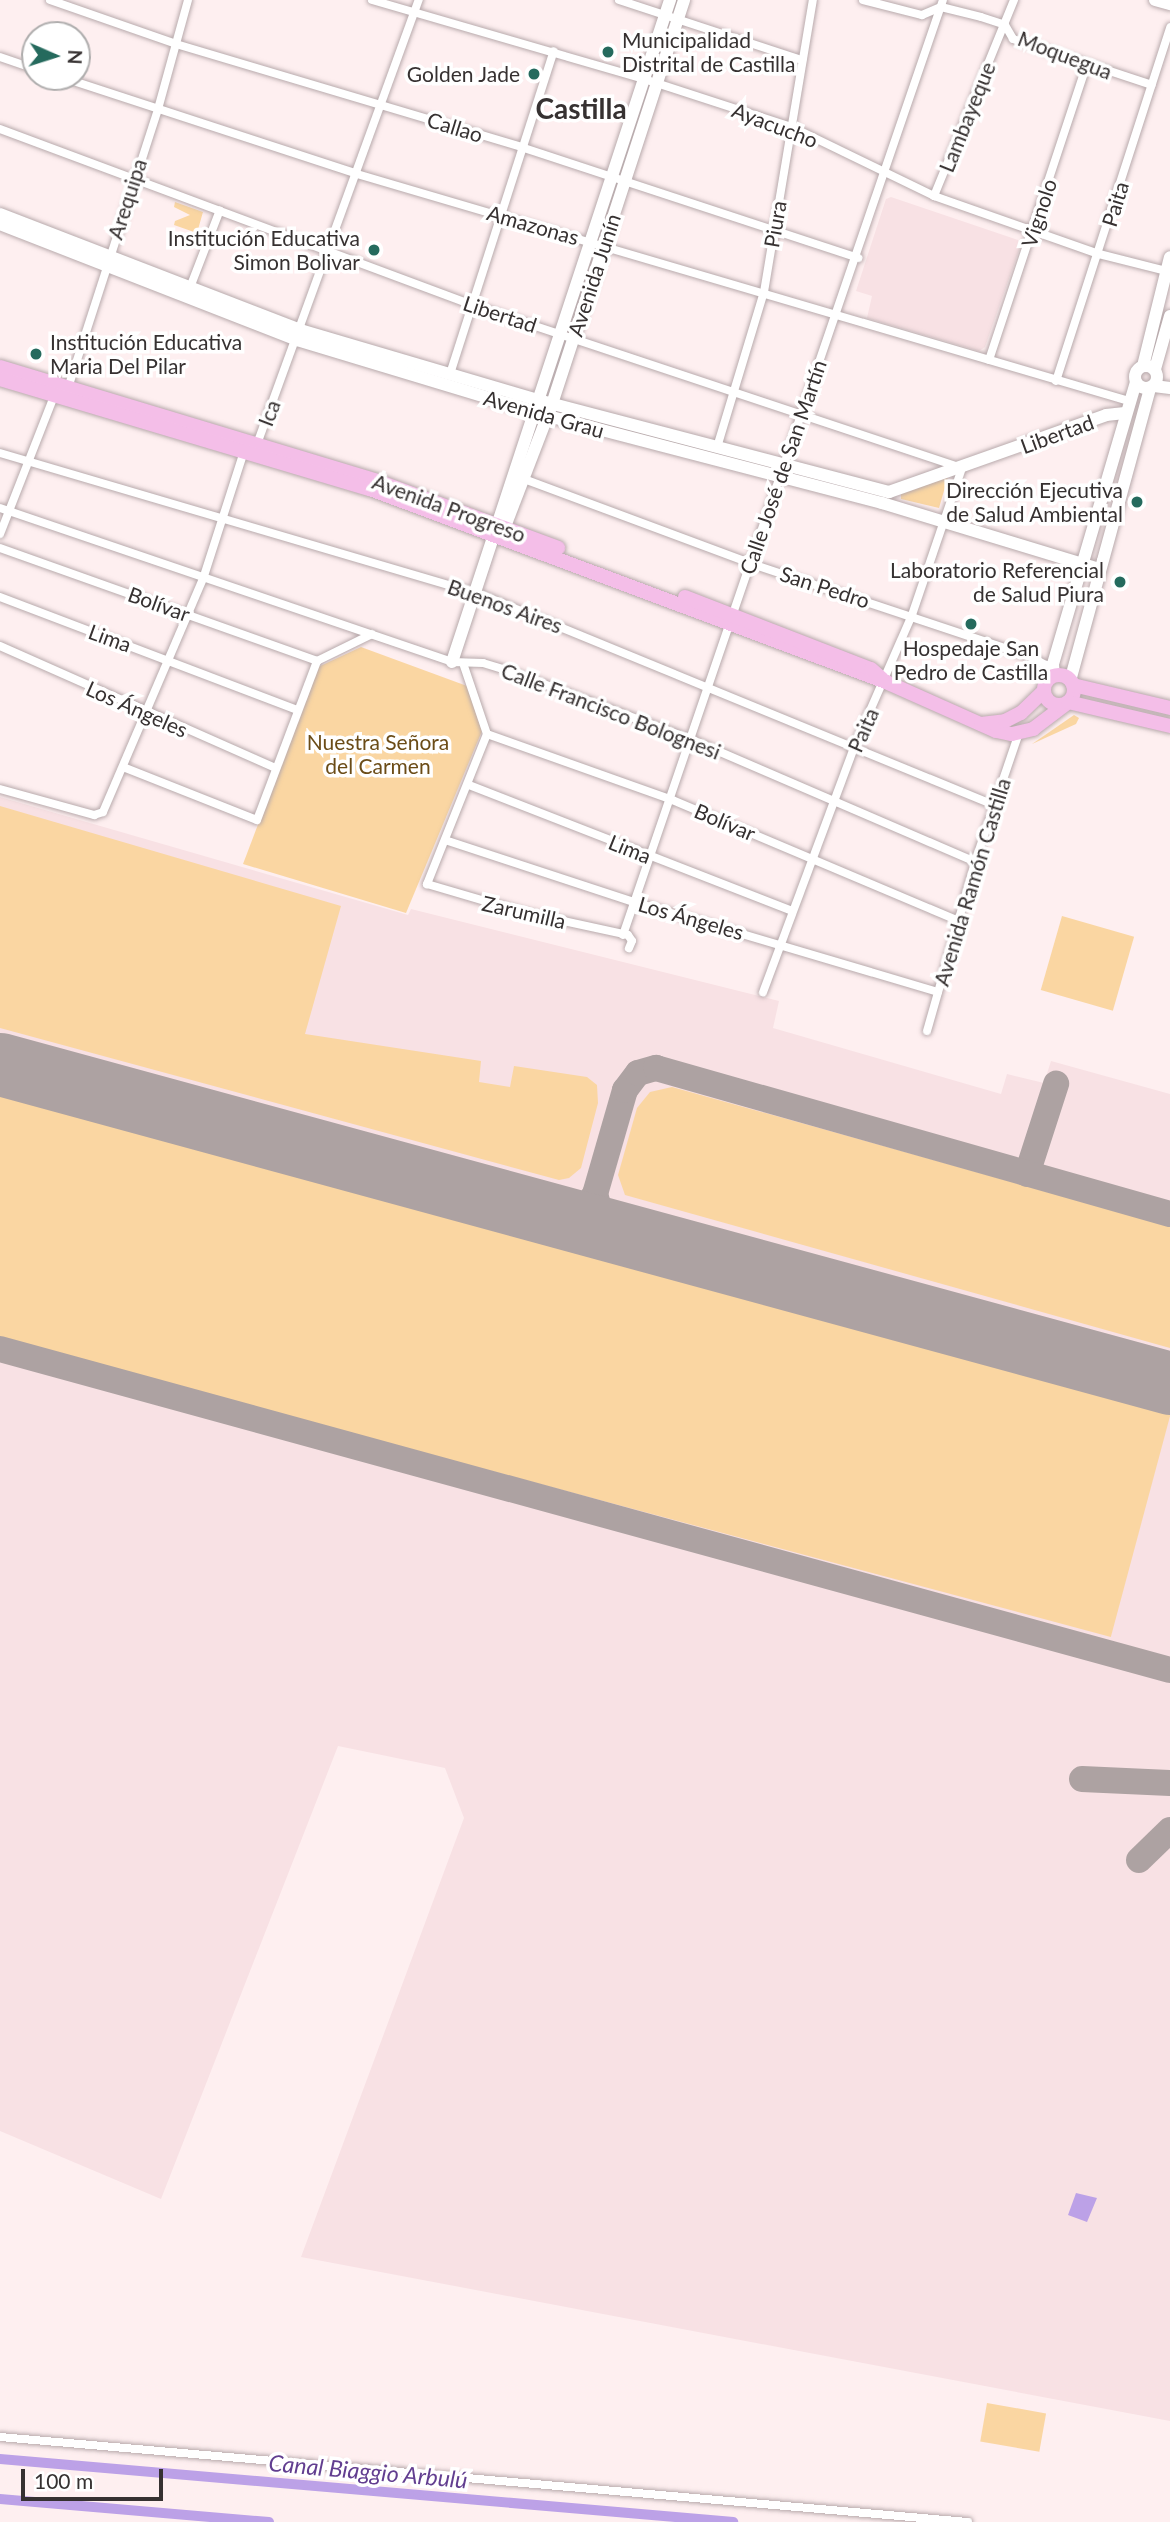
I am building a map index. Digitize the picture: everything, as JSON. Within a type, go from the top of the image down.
[{"type":"main road","name":"Avenida Progreso","points":[[0,367],[61,391],[251,448],[497,533],[729,620],[871,669],[886,682],[976,724],[1019,733]]},
{"type":"main road","name":"Avenida Progreso","points":[[0,379],[61,391]]},
{"type":"main road","points":[[976,724],[1004,721],[1044,691],[1053,677],[1170,708]]},
{"type":"main road","points":[[1019,733],[1033,729],[1067,703],[1072,683]]},
{"type":"main road","points":[[1044,691],[1054,705],[1067,703],[1170,726]]},
{"type":"main road","points":[[1121,714],[1126,697]]},
{"type":"street","name":"Callao","points":[[50,0],[176,44],[524,148],[858,258]]},
{"type":"street","name":"Arequipa","points":[[0,534],[61,391],[107,262],[132,178],[158,109],[188,0]]},
{"type":"street","name":"Ayacucho","points":[[372,0],[651,80],[792,127],[884,175],[934,196],[1099,254],[1168,272]]},
{"type":"street","name":"Ica","points":[[0,789],[100,815],[122,767],[142,712],[203,579],[223,518],[299,335],[419,0]]},
{"type":"street","points":[[619,0],[802,60]]},
{"type":"street","name":"Avenida Junín","points":[[670,0],[671,18]]},
{"type":"street","name":"Avenida Junín","points":[[518,477],[536,406],[567,337],[671,18],[684,0]]},
{"type":"street","name":"Piura","points":[[718,444],[736,393],[764,292],[813,0]]},
{"type":"street","name":"Moquegua","points":[[863,0],[922,15],[942,3],[1005,24],[1013,39],[1086,66],[1152,85]]},
{"type":"street","name":"Lambayeque","points":[[934,196],[1014,0]]},
{"type":"street","points":[[1155,0],[1170,4]]},
{"type":"street","name":"Calle José de San Martín","points":[[623,934],[798,417],[858,258],[942,3]]},
{"type":"street","name":"Paita","points":[[1056,381],[1170,27]]},
{"type":"street","points":[[450,374],[504,217],[554,51]]},
{"type":"street","points":[[0,57],[21,64]]},
{"type":"street","name":"Vignolo","points":[[989,360],[1086,66]]},
{"type":"street","name":"Amazonas","points":[[91,87],[356,174],[764,292],[1056,381],[1127,407]]},
{"type":"street","name":"Libertad","points":[[0,129],[475,306],[736,393],[798,417],[962,468],[1127,407]]},
{"type":"street","points":[[191,285],[220,210]]},
{"type":"street","name":"Avenida Grau","points":[[0,214],[107,262],[191,285],[299,335],[450,374],[536,406],[548,416],[778,476],[1099,569]]},
{"type":"street","name":"Avenida Grau","points":[[0,224],[299,335],[536,406],[552,404],[718,444],[888,492],[962,468]]},
{"type":"street","points":[[1156,370],[1170,257]]},
{"type":"street","points":[[1072,683],[1099,569],[1170,316]]},
{"type":"street","name":"Avenida Junín","points":[[458,664],[497,533],[518,477],[552,404],[567,337]]},
{"type":"street","points":[[1053,677],[1053,664],[1136,382],[1136,372],[1156,370]]},
{"type":"street","points":[[1136,382],[1152,387],[1170,388]]},
{"type":"street","name":"Buenos Aires","points":[[0,453],[477,593],[855,745],[994,804]]},
{"type":"street","name":"Paita","points":[[763,992],[855,745],[886,682],[912,615],[962,468]]},
{"type":"street","name":"San Pedro","points":[[518,477],[749,563],[1038,659],[1053,677]]},
{"type":"street","name":"Calle Francisco Bolognesi","points":[[0,508],[458,664],[483,663],[690,739],[975,862]]},
{"type":"street","name":"Bolívar","points":[[0,548],[317,661]]},
{"type":"street","name":"Lima","points":[[0,597],[297,710]]},
{"type":"street","points":[[122,767],[255,821],[317,661],[372,635]]},
{"type":"street","name":"Los Ángeles","points":[[0,646],[142,712],[275,768]]},
{"type":"street","points":[[445,840],[487,734],[458,664]]},
{"type":"street","name":"Avenida Ramón Castilla","points":[[927,1031],[975,862],[1019,733]]},
{"type":"street","name":"Bolívar","points":[[487,734],[670,799],[959,921]]},
{"type":"street","name":"Lima","points":[[469,785],[792,911]]},
{"type":"street","name":"Los Ángeles","points":[[445,840],[634,902],[780,942],[938,992]]},
{"type":"street","name":"Zarumilla","points":[[445,840],[427,884],[522,912],[623,934]]},
{"type":"street","points":[[623,934],[632,939],[628,948]]},
{"type":"street","points":[[0,2437],[968,2522]]},
{"type":"shaded area","points":[[891,197],[1018,240],[1020,247],[985,347],[979,351],[867,318],[872,296],[856,291],[886,199]]},
{"type":"shaded area","points":[[0,797],[408,915],[411,909],[779,1001],[773,1028],[1001,1094],[1007,1074],[1044,1083],[1051,1061],[1170,1094],[1170,2421],[301,2257],[464,1818],[445,1768],[338,1746],[161,2199],[0,2131]]},
{"type":"shaded area","points":[[1076,2193],[1097,2198],[1087,2222],[1068,2215]]},
{"type":"green space","points":[[175,202],[203,212],[197,233],[174,225],[175,221],[190,215],[174,207]]},
{"type":"green space","points":[[948,477],[939,508],[901,499],[901,493]]},
{"type":"green space","name":"Nuestra Señora del Carmen","points":[[361,647],[467,686],[482,731],[406,913],[243,864],[318,667]]},
{"type":"green space","points":[[1074,715],[1079,718],[1076,724],[1032,744]]},
{"type":"green space","points":[[0,806],[341,906],[305,1034],[481,1061],[479,1082],[510,1087],[514,1066],[587,1077],[597,1085],[598,1103],[581,1168],[569,1178],[559,1180],[0,1028]]},
{"type":"green space","points":[[1062,916],[1134,937],[1113,1011],[1041,990]]},
{"type":"green space","points":[[672,1087],[1170,1226],[1170,1348],[625,1195],[618,1175],[637,1108],[650,1092]]},
{"type":"green space","points":[[0,1096],[1170,1410],[1111,1637],[0,1339]]},
{"type":"green space","points":[[987,2403],[1046,2413],[1039,2452],[980,2441]]},
{"type":"waterway","name":"Canal Biaggio Arbulú","points":[[0,2459],[733,2522]]},
{"type":"waterway","points":[[0,2499],[269,2522]]},
{"type":"taxiway","points":[[605,1229],[595,1194],[625,1090],[638,1073],[656,1068],[1170,1214]]},
{"type":"taxiway","points":[[1027,1174],[1056,1084]]},
{"type":"taxiway","points":[[560,1217],[585,1209],[595,1194]]},
{"type":"taxiway","points":[[0,1349],[1170,1670]]},
{"type":"taxiway","points":[[1082,1779],[1170,1783]]},
{"type":"taxiway","points":[[1139,1860],[1170,1830]]},
{"type":"runway","points":[[0,1064],[1170,1383]]},
{"type":"place","name":"Municipalidad Distrital de Castilla","points":[[608,52]]},
{"type":"place","name":"Golden Jade","points":[[534,74]]},
{"type":"place","name":"Institución Educativa Simon Bolivar","points":[[374,250]]},
{"type":"place","name":"Institución Educativa Maria Del Pilar","points":[[36,354]]},
{"type":"place","name":"Dirección Ejecutiva de Salud Ambiental","points":[[1137,502]]},
{"type":"place","name":"Laboratorio Referencial de Salud Piura","points":[[1120,582]]},
{"type":"place","name":"Hospedaje San Pedro de Castilla","points":[[971,624]]},
{"type":"district","name":"Castilla","points":[[581,108]]}]
